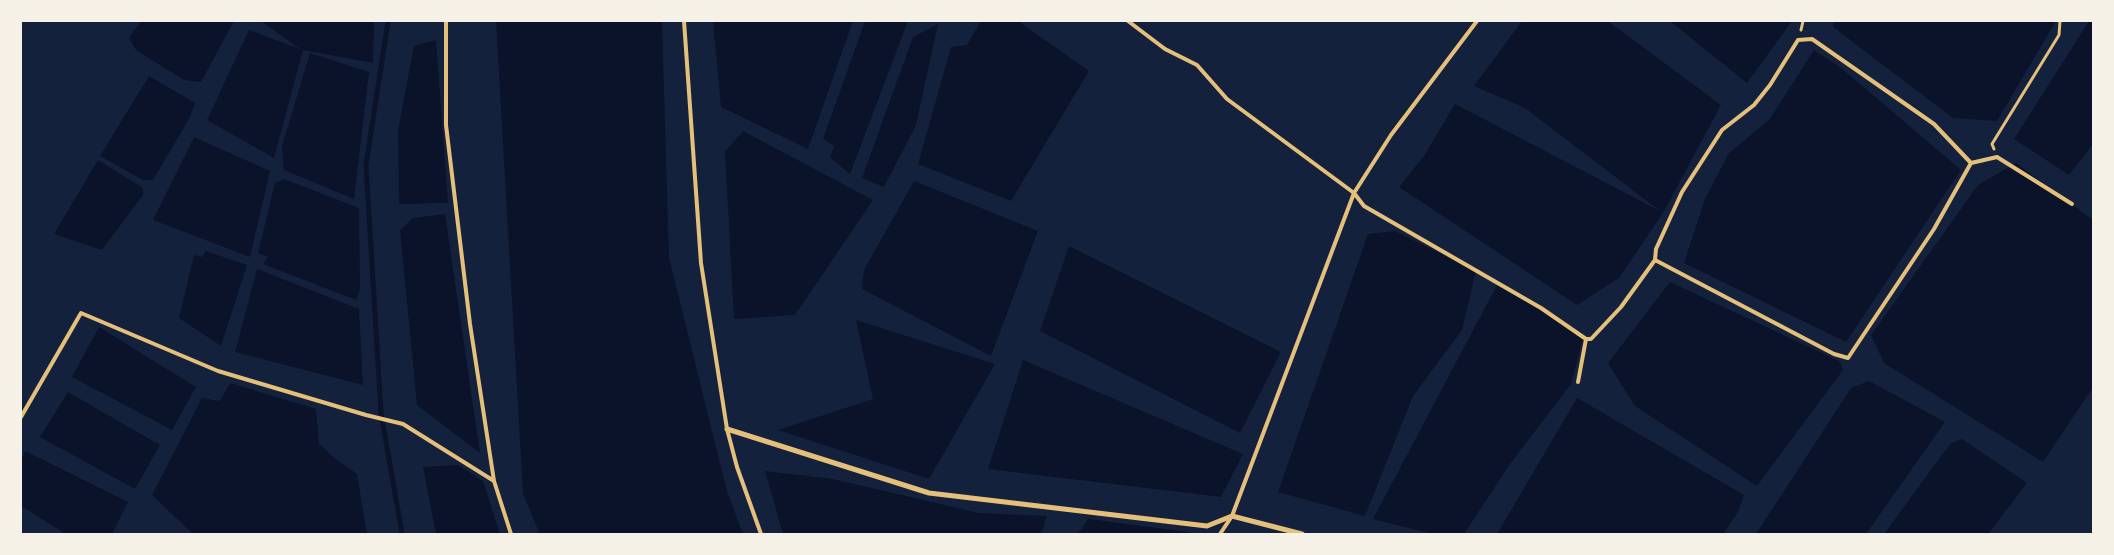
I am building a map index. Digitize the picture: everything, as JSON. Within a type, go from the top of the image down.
[{"type":"street","points":[[726,429],[929,493],[1207,526],[1232,516],[1302,534]]},
{"type":"lane","points":[[446,21],[446,124],[470,324],[494,480],[511,534]]},
{"type":"lane","points":[[684,21],[701,264],[726,429],[736,467],[761,534]]},
{"type":"lane","points":[[1128,21],[1165,49],[1197,65],[1227,99],[1354,194],[1364,206],[1541,308],[1586,339],[1590,339],[1621,308],[1656,260],[1656,249],[1682,192],[1692,176],[1722,130],[1754,105],[1770,85],[1798,40],[1812,39],[1934,124],[1971,163]]},
{"type":"lane","points":[[1220,534],[1232,516],[1354,194],[1391,135],[1477,21]]},
{"type":"lane","points":[[1656,260],[1834,354],[1848,358],[1934,229],[1971,163],[1997,157],[2072,204]]},
{"type":"lane","points":[[21,417],[81,313],[218,371],[366,415],[403,424],[494,480]]},
{"type":"lane","points":[[1578,382],[1586,339]]},
{"type":"path","points":[[1997,157],[1992,144],[2059,35],[2060,21]]},
{"type":"water","points":[[141,21],[234,21],[201,82],[184,80],[136,50],[129,38]]},
{"type":"water","points":[[261,21],[374,21],[373,63],[303,50],[274,158],[207,120],[249,30],[300,49]]},
{"type":"water","points":[[496,21],[662,21],[669,258],[727,491],[743,534],[540,534],[523,494]]},
{"type":"water","points":[[713,21],[853,21],[808,149],[721,107]]},
{"type":"water","points":[[865,21],[908,21],[850,174],[830,157],[834,146],[823,139]]},
{"type":"water","points":[[981,21],[1018,21],[1089,71],[1011,201],[918,164],[951,47],[967,45]]},
{"type":"water","points":[[1522,21],[1608,21],[1721,105],[1663,213],[1619,278],[1577,305],[1399,187],[1424,156],[1455,104],[1660,211],[1525,108],[1474,86]]},
{"type":"water","points":[[1670,21],[1792,21],[1747,83]]},
{"type":"water","points":[[1834,21],[2056,21],[1997,121],[1953,118],[1833,27]]},
{"type":"water","points":[[2089,21],[2093,21],[2093,144],[2069,175],[2014,139]]},
{"type":"water","points":[[938,24],[916,125],[884,187],[862,178],[913,37]]},
{"type":"water","points":[[436,40],[448,203],[399,204],[398,130],[414,46]]},
{"type":"water","points":[[1814,50],[1840,67],[1961,170],[1846,342],[1684,263],[1705,199],[1729,153],[1769,120]]},
{"type":"water","points":[[310,53],[369,72],[354,199],[284,170],[282,146]]},
{"type":"water","points":[[149,76],[195,103],[190,117],[153,180],[143,180],[100,156]]},
{"type":"water","points":[[743,131],[873,200],[795,315],[734,319],[725,152]]},
{"type":"water","points":[[194,137],[270,171],[250,257],[153,220]]},
{"type":"water","points":[[98,160],[143,188],[143,195],[102,250],[54,234]]},
{"type":"water","points":[[2016,163],[2093,220],[2093,387],[2043,462],[1884,363],[1871,335],[1978,185]]},
{"type":"water","points":[[284,179],[359,208],[360,290],[356,300],[263,264],[268,257],[258,253],[275,183]]},
{"type":"water","points":[[914,181],[1038,231],[991,356],[862,289],[864,270]]},
{"type":"water","points":[[445,214],[480,453],[417,405],[400,230],[413,218]]},
{"type":"water","points":[[1395,231],[1476,271],[1462,330],[1413,396],[1365,516],[1278,492],[1368,234]]},
{"type":"water","points":[[1069,246],[1281,352],[1240,433],[1040,331]]},
{"type":"water","points":[[206,251],[247,265],[221,346],[179,318],[194,255],[202,257]]},
{"type":"water","points":[[257,269],[359,309],[363,385],[235,352]]},
{"type":"water","points":[[1670,282],[1839,361],[1843,370],[1757,486],[1635,406],[1608,363]]},
{"type":"water","points":[[1497,285],[1584,335],[1571,384],[1510,464],[1464,534],[1432,534],[1373,519]]},
{"type":"water","points":[[856,320],[995,364],[929,479],[778,430],[873,399]]},
{"type":"water","points":[[99,327],[196,387],[172,430],[72,377]]},
{"type":"water","points":[[1023,360],[1243,454],[1221,497],[988,469]]},
{"type":"water","points":[[1869,381],[1945,422],[1866,534],[1756,534],[1851,388]]},
{"type":"water","points":[[230,383],[316,409],[319,444],[357,474],[367,534],[193,534],[152,495],[202,398],[220,401]]},
{"type":"water","points":[[68,392],[160,445],[135,489],[40,437]]},
{"type":"water","points":[[1577,398],[1744,495],[1738,512],[1723,534],[1497,534]]},
{"type":"water","points":[[1962,439],[2027,483],[1988,534],[1884,534],[1950,444]]},
{"type":"water","points":[[25,451],[128,502],[112,534],[66,534],[21,506],[21,461]]},
{"type":"water","points":[[458,465],[483,481],[500,534],[436,534],[423,467]]},
{"type":"water","points":[[765,471],[833,479],[979,513],[1047,516],[1041,534],[783,534]]},
{"type":"water","points":[[1089,519],[1203,534],[1078,534]]},
{"type":"waterway","points":[[388,21],[366,165],[381,413],[402,534]]}]
